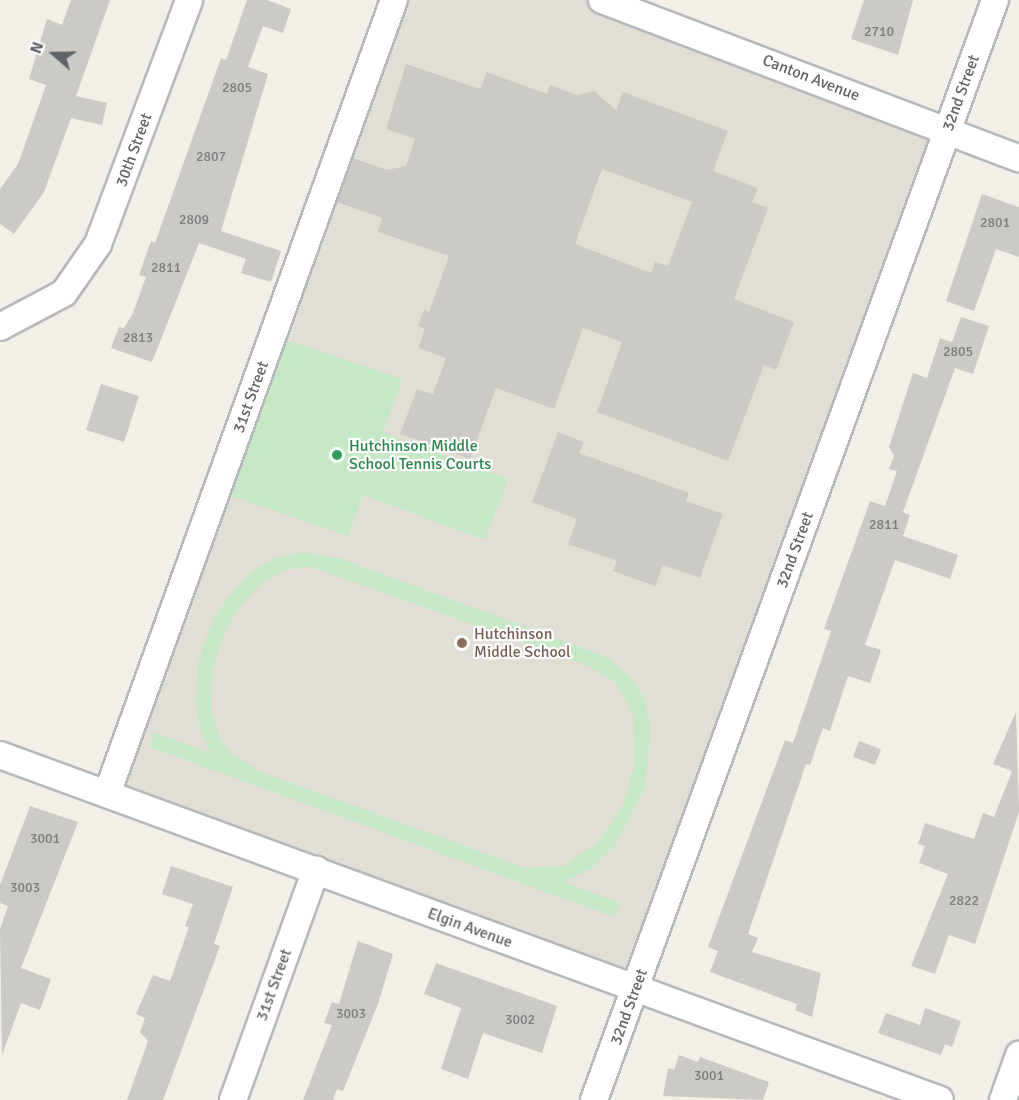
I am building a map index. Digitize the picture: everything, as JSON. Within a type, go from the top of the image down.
[{"type":"street","name":"30th Street","points":[[0,327],[64,293],[98,244],[189,0]]},
{"type":"street","name":"31st Street","points":[[107,794],[394,0]]},
{"type":"street","name":"Canton Avenue","points":[[602,0],[1019,158]]},
{"type":"street","name":"32nd Street","points":[[594,1100],[995,0]]},
{"type":"street","name":"Elgin Avenue","points":[[0,755],[316,870],[635,990],[940,1100]]},
{"type":"street","name":"31st Street","points":[[233,1100],[316,870]]},
{"type":"street","points":[[1003,1100],[1019,1055]]},
{"type":"shaded area","name":"Hutchinson Middle School","points":[[394,0],[597,0],[947,131],[635,990],[107,794]]},
{"type":"green space","name":"Hutchinson Middle School Tennis Courts","points":[[273,335],[402,379],[383,432],[508,479],[485,540],[363,495],[348,536],[217,491]]},
{"type":"green space","points":[[304,552],[339,558],[591,651],[610,659],[632,678],[644,698],[651,726],[645,788],[615,845],[591,869],[564,882],[620,903],[614,917],[150,747],[155,733],[211,753],[201,733],[196,701],[198,663],[209,629],[227,598],[251,572],[274,558]],"holes":[[[311,567],[586,665],[616,683],[633,714],[635,765],[622,807],[598,842],[563,866],[526,868],[261,772],[232,754],[220,738],[211,709],[212,672],[223,635],[239,607],[261,584],[284,570]]]},
{"type":"building","points":[[71,0],[110,0],[76,96],[107,103],[102,125],[71,118],[44,192],[14,234],[0,224],[0,189],[18,164],[46,85],[29,79],[47,19],[62,25]]},
{"type":"building","points":[[247,0],[267,0],[291,9],[283,33],[263,26],[248,67],[268,74],[221,231],[281,251],[271,282],[241,273],[246,259],[199,243],[152,362],[111,348],[119,327],[124,328],[133,313],[146,277],[139,275],[151,241],[155,243],[221,58],[226,60]]},
{"type":"building","points":[[864,0],[913,0],[898,55],[851,39]]},
{"type":"building","points":[[406,64],[480,89],[487,72],[547,94],[550,85],[577,95],[594,91],[616,110],[623,92],[728,131],[713,171],[758,188],[752,202],[768,208],[734,299],[794,322],[776,370],[764,365],[728,461],[597,412],[622,342],[583,328],[554,409],[496,388],[470,459],[400,434],[417,389],[433,394],[446,358],[418,348],[425,329],[418,326],[424,310],[429,312],[449,256],[378,232],[382,218],[337,202],[353,158],[387,170],[406,166],[415,139],[386,129]],"holes":[[[602,169],[692,202],[668,266],[655,262],[651,273],[575,244]]]},
{"type":"building","points":[[982,194],[1019,207],[1019,257],[996,249],[974,311],[946,301]]},
{"type":"building","points":[[961,317],[989,326],[973,374],[955,368],[903,512],[910,515],[903,536],[958,555],[950,579],[895,560],[865,645],[881,650],[870,683],[848,676],[830,731],[823,728],[810,765],[806,764],[748,934],[758,938],[752,952],[821,973],[812,1017],[795,1010],[797,1004],[710,972],[718,951],[708,947],[785,740],[793,743],[831,631],[824,629],[870,501],[885,506],[897,471],[889,469],[894,456],[889,447],[913,373],[927,378],[940,338],[952,342]]},
{"type":"building","points":[[101,384],[139,396],[124,442],[86,430]]},
{"type":"building","points":[[558,432],[584,442],[579,453],[689,493],[686,501],[723,514],[700,578],[663,565],[655,586],[613,571],[617,561],[568,544],[577,519],[532,502]]},
{"type":"building","points":[[1016,712],[1019,812],[975,944],[949,935],[935,974],[911,966],[948,874],[919,863],[925,846],[918,844],[925,823],[974,839],[983,813],[994,817],[1012,771],[993,764]]},
{"type":"building","points":[[859,741],[881,749],[875,765],[853,757]]},
{"type":"building","points":[[30,806],[78,822],[21,968],[51,979],[40,1010],[21,1003],[2,1055],[0,929],[8,906],[0,903],[0,885]]},
{"type":"building","points":[[171,866],[233,887],[214,944],[220,946],[163,1100],[127,1100],[148,1041],[140,1032],[145,1018],[136,1014],[153,975],[170,981],[189,927],[185,926],[193,904],[162,894]]},
{"type":"building","points":[[358,941],[393,954],[378,1004],[343,1091],[337,1089],[333,1100],[303,1100],[332,1025],[324,1023],[332,1002],[339,1004]]},
{"type":"building","points":[[436,963],[557,1006],[542,1053],[483,1033],[468,1079],[441,1069],[461,1008],[424,994]]},
{"type":"building","points":[[925,1008],[961,1021],[952,1047],[945,1044],[941,1055],[878,1033],[886,1013],[920,1025]]},
{"type":"building","points":[[679,1055],[698,1062],[700,1057],[769,1082],[763,1100],[663,1096],[668,1068],[674,1070]]},
{"type":"place","name":"Hutchinson Middle School Tennis Courts","points":[[337,455]]},
{"type":"place","name":"Hutchinson Middle School","points":[[462,643]]}]
